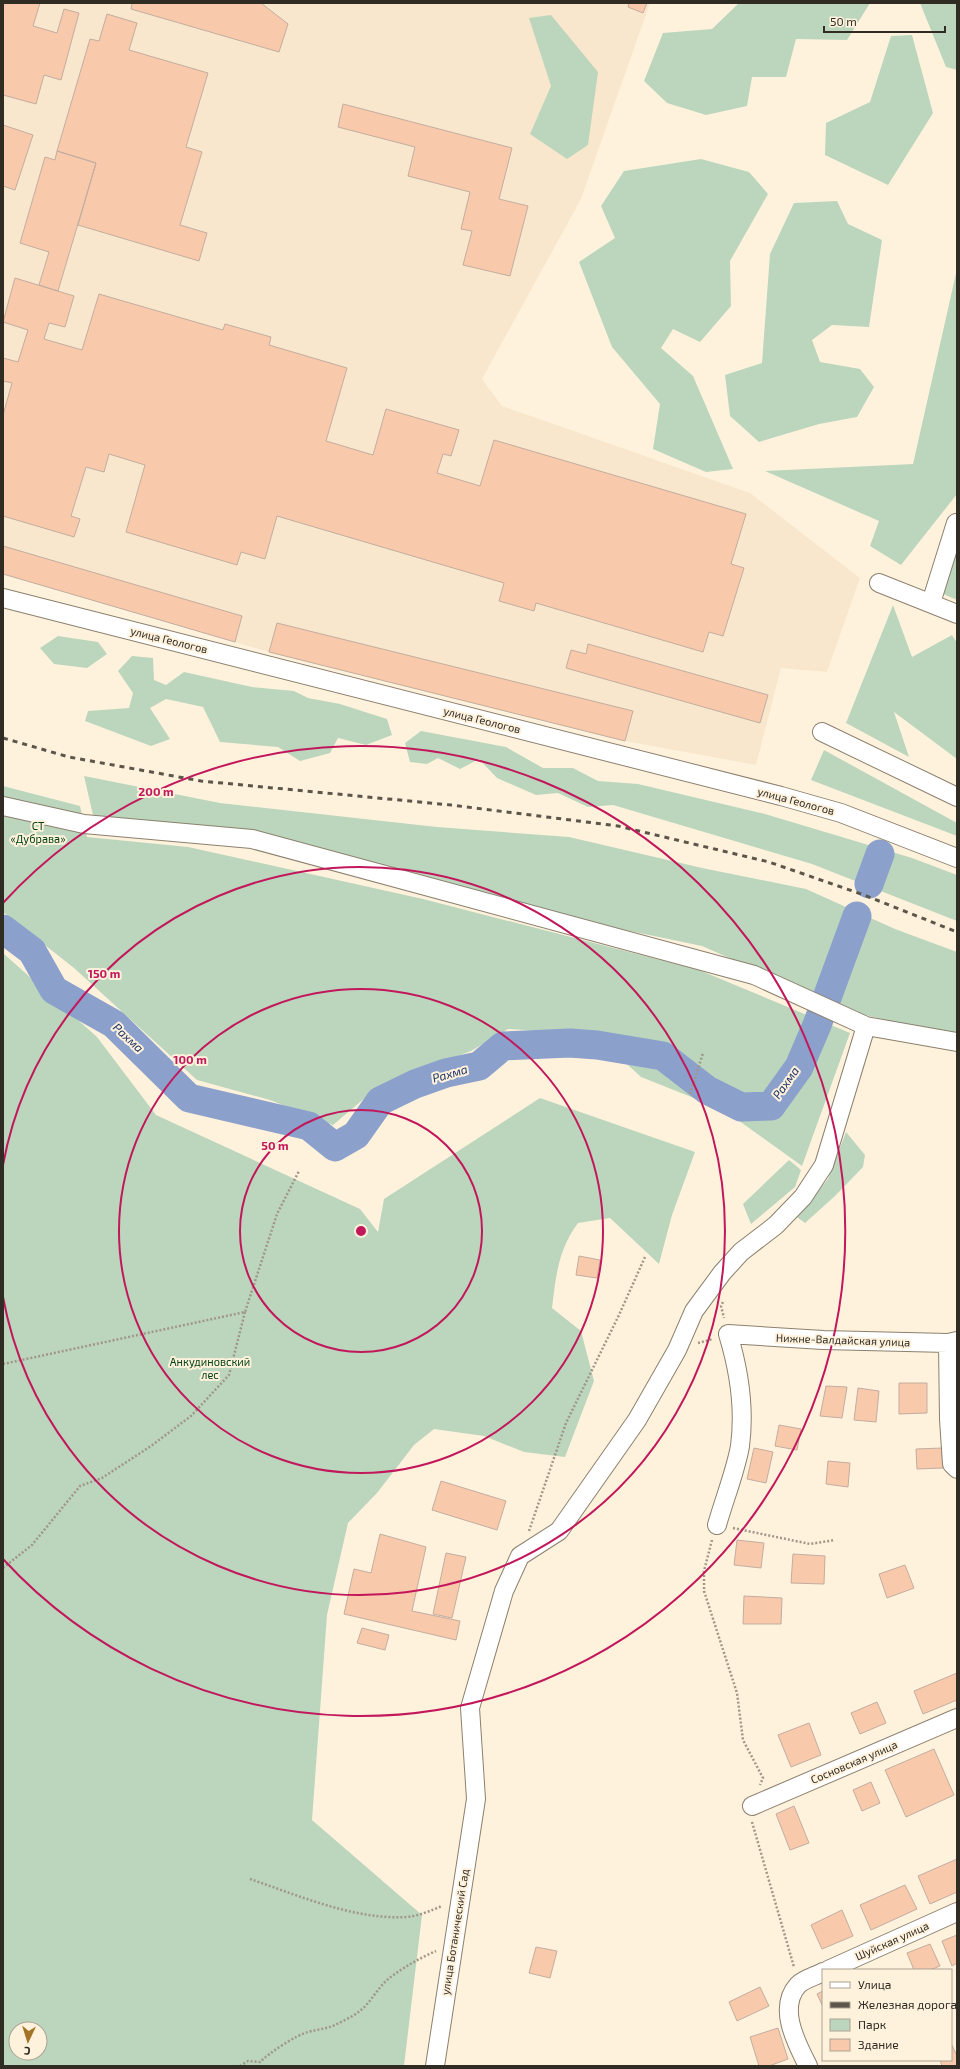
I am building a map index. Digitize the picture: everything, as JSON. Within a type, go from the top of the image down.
[{"type":"street","points":[[931,603],[956,523]]},
{"type":"street","points":[[879,583],[957,614]]},
{"type":"street","name":"улица Геологов","points":[[3,598],[781,796],[841,813],[957,858]]},
{"type":"street","points":[[822,732],[957,797]]},
{"type":"street","points":[[3,806],[84,824],[252,839],[754,975],[866,1026],[957,1042]]},
{"type":"street","points":[[520,1556],[559,1531],[637,1420],[677,1350],[694,1311],[722,1273],[741,1252],[776,1225],[803,1197],[824,1165],[866,1026]]},
{"type":"street","points":[[716,1525],[740,1446],[741,1393],[735,1357],[728,1334]]},
{"type":"street","name":"Нижне-Валдайская улица","points":[[728,1334],[822,1340],[952,1342]]},
{"type":"street","points":[[952,1342],[949,1420],[954,1467]]},
{"type":"street","name":"улица Ботанический Сад","points":[[435,2066],[476,1799],[470,1708],[504,1591],[520,1556]]},
{"type":"street","name":"Сосновская улица","points":[[752,1806],[957,1718]]},
{"type":"street","name":"Шуйская улица","points":[[830,1969],[957,1912]]},
{"type":"street","points":[[808,2066],[793,2036],[789,2017],[795,1992],[822,1973]]},
{"type":"path","points":[[690,1094],[703,1053]]},
{"type":"path","points":[[3,1568],[32,1545],[80,1486],[102,1478],[151,1446],[191,1416],[229,1375],[245,1312],[277,1214],[299,1171]]},
{"type":"path","points":[[520,1556],[566,1423],[619,1315],[645,1257]]},
{"type":"path","points":[[3,1364],[245,1312]]},
{"type":"path","points":[[677,1350],[728,1334]]},
{"type":"path","points":[[795,1992],[751,1819],[752,1806],[762,1778],[743,1740],[737,1693],[704,1592],[704,1571],[716,1525],[810,1544],[835,1540]]},
{"type":"path","points":[[250,1879],[337,1908],[370,1914],[408,1917],[460,1898]]},
{"type":"path","points":[[240,2066],[248,2061],[260,2062],[268,2054],[273,2053],[284,2043],[307,2032],[325,2030],[353,2015],[361,2010],[386,1981],[415,1960],[453,1943]]},
{"type":"shaded area","points":[[3,3],[650,3],[581,199],[482,379],[502,406],[750,493],[860,578],[827,672],[781,668],[756,765],[625,741],[269,652],[3,574]]},
{"type":"green space","points":[[739,3],[870,3],[847,40],[796,39],[786,77],[752,77],[747,106],[706,115],[667,103],[644,81],[663,33],[712,29]]},
{"type":"green space","points":[[920,3],[957,3],[957,70],[946,67]]},
{"type":"green space","points":[[551,15],[598,72],[588,145],[567,159],[530,134],[551,86],[529,18]]},
{"type":"green space","points":[[912,35],[933,113],[888,185],[825,155],[826,123],[870,102],[891,36]]},
{"type":"green space","points":[[701,159],[749,172],[768,194],[730,261],[731,306],[700,342],[673,329],[661,348],[693,376],[733,469],[706,472],[653,449],[660,404],[612,347],[579,262],[615,238],[601,206],[624,171]]},
{"type":"green space","points":[[837,201],[848,224],[882,240],[869,327],[832,325],[812,340],[820,362],[860,369],[874,387],[857,417],[819,424],[759,442],[730,416],[725,375],[762,363],[770,254],[794,203]]},
{"type":"green space","points":[[957,269],[957,494],[901,565],[870,546],[879,521],[765,471],[913,464]]},
{"type":"green space","points":[[957,549],[957,600],[941,593]]},
{"type":"green space","points":[[893,605],[912,657],[952,635],[957,643],[957,759],[894,712],[909,757],[846,723]]},
{"type":"green space","points":[[58,636],[98,642],[107,654],[87,668],[54,664],[40,648]]},
{"type":"green space","points":[[132,656],[153,658],[154,680],[166,685],[184,672],[252,687],[294,691],[308,698],[340,704],[387,719],[392,735],[366,745],[338,738],[330,753],[300,761],[278,747],[220,742],[203,707],[166,699],[150,708],[170,739],[151,746],[85,721],[88,711],[129,708],[133,693],[118,671]]},
{"type":"green space","points":[[421,731],[506,747],[543,768],[573,768],[598,781],[638,784],[765,814],[912,858],[957,875],[957,921],[812,864],[613,805],[588,807],[558,793],[536,795],[497,778],[479,759],[460,769],[438,758],[427,764],[410,762],[405,743]]},
{"type":"green space","points":[[824,750],[957,823],[957,836],[811,780]]},
{"type":"green space","points":[[84,776],[220,803],[437,827],[569,837],[702,868],[806,889],[895,929],[957,952],[957,1036],[865,1015],[811,994],[702,946],[625,930],[433,882],[260,835],[93,815]]},
{"type":"green space","name":"СТ «Дубрава»","points":[[3,786],[80,806],[87,837],[188,847],[423,899],[699,970],[850,1033],[802,1166],[724,1110],[641,1077],[594,1034],[508,1029],[471,1051],[379,1086],[333,1125],[270,1100],[197,1080],[74,968],[3,912]]},
{"type":"green space","name":"Анкудиновский лес","points":[[3,953],[97,1037],[156,1115],[360,1209],[378,1232],[384,1199],[540,1098],[695,1152],[672,1215],[659,1264],[610,1218],[578,1223],[566,1243],[559,1264],[552,1308],[581,1331],[594,1381],[565,1457],[524,1452],[484,1436],[434,1429],[414,1445],[377,1493],[348,1523],[327,1615],[312,1820],[422,1915],[404,2066],[3,2066]]},
{"type":"green space","points":[[846,1132],[865,1155],[863,1167],[835,1196],[805,1223],[797,1217],[828,1179]]},
{"type":"green space","points":[[789,1160],[801,1170],[795,1187],[751,1224],[743,1204]]},
{"type":"building","points":[[3,3],[40,3],[33,26],[57,33],[64,9],[79,13],[61,80],[44,75],[36,104],[3,95]]},
{"type":"building","points":[[132,3],[261,3],[288,24],[279,52],[131,9]]},
{"type":"building","points":[[629,3],[647,3],[643,13],[628,7]]},
{"type":"building","points":[[107,14],[137,23],[129,50],[208,73],[186,147],[202,152],[180,225],[207,233],[199,261],[78,225],[96,163],[57,151],[90,39],[99,41]]},
{"type":"building","points":[[343,104],[512,148],[499,199],[528,206],[510,276],[463,265],[472,231],[461,229],[470,192],[408,176],[415,147],[338,127]]},
{"type":"building","points":[[3,125],[33,135],[15,190],[3,186]]},
{"type":"building","points":[[57,151],[96,163],[58,291],[39,285],[49,252],[20,243],[45,157],[55,160]]},
{"type":"building","points":[[15,278],[74,296],[65,327],[49,323],[44,339],[82,350],[99,294],[223,330],[225,324],[271,337],[269,345],[347,368],[326,441],[373,455],[386,409],[459,430],[451,456],[443,454],[437,473],[480,486],[494,440],[746,514],[731,564],[744,568],[723,636],[709,632],[703,652],[536,603],[534,611],[499,601],[504,583],[277,516],[265,559],[241,552],[237,565],[126,532],[145,465],[109,454],[104,472],[86,467],[71,516],[80,519],[74,537],[3,516],[3,415],[12,383],[3,381],[3,358],[18,362],[28,330],[3,322]]},
{"type":"building","points":[[3,546],[242,616],[235,642],[3,574]]},
{"type":"building","points":[[277,623],[633,711],[625,741],[269,652]]},
{"type":"building","points":[[588,644],[768,695],[760,723],[566,668],[571,650],[586,654]]},
{"type":"building","points":[[579,1256],[600,1260],[597,1278],[576,1275]]},
{"type":"building","points":[[899,1383],[927,1383],[927,1413],[899,1414]]},
{"type":"building","points":[[826,1386],[847,1387],[842,1418],[820,1416]]},
{"type":"building","points":[[858,1388],[879,1391],[876,1422],[854,1420]]},
{"type":"building","points":[[779,1425],[801,1429],[797,1450],[775,1446]]},
{"type":"building","points":[[754,1448],[773,1452],[766,1483],[747,1479]]},
{"type":"building","points":[[942,1448],[943,1468],[917,1469],[916,1449]]},
{"type":"building","points":[[828,1461],[850,1463],[848,1487],[826,1484]]},
{"type":"building","points":[[441,1481],[506,1501],[497,1530],[432,1510]]},
{"type":"building","points":[[380,1534],[426,1547],[412,1611],[460,1621],[456,1640],[344,1614],[354,1569],[371,1573]]},
{"type":"building","points":[[737,1540],[764,1543],[761,1568],[734,1565]]},
{"type":"building","points":[[446,1553],[466,1557],[452,1618],[433,1614]]},
{"type":"building","points":[[793,1554],[825,1556],[824,1584],[791,1583]]},
{"type":"building","points":[[905,1565],[914,1588],[887,1598],[879,1574]]},
{"type":"building","points":[[744,1596],[782,1598],[781,1624],[743,1624]]},
{"type":"building","points":[[362,1628],[389,1635],[385,1650],[357,1643]]},
{"type":"building","points":[[957,1673],[957,1700],[923,1714],[914,1691]]},
{"type":"building","points":[[877,1702],[886,1723],[860,1734],[851,1713]]},
{"type":"building","points":[[809,1723],[821,1755],[791,1767],[778,1735]]},
{"type":"building","points":[[934,1749],[954,1795],[906,1817],[885,1770]]},
{"type":"building","points":[[871,1782],[880,1803],[862,1811],[853,1790]]},
{"type":"building","points":[[794,1806],[809,1843],[790,1850],[776,1814]]},
{"type":"building","points":[[957,1859],[957,1892],[930,1904],[918,1876]]},
{"type":"building","points":[[905,1885],[917,1909],[871,1930],[860,1905]]},
{"type":"building","points":[[842,1910],[853,1936],[822,1949],[811,1925]]},
{"type":"building","points":[[957,1935],[957,1963],[952,1966],[942,1941]]},
{"type":"building","points":[[930,1944],[940,1966],[932,1969],[914,1969],[907,1953]]},
{"type":"building","points":[[536,1947],[557,1951],[550,1978],[529,1973]]},
{"type":"building","points":[[760,1987],[769,2006],[737,2021],[729,2002]]},
{"type":"building","points":[[822,1992],[822,2005],[817,1994]]},
{"type":"building","points":[[778,2028],[788,2059],[769,2066],[759,2066],[750,2037]]},
{"type":"building","points":[[952,2045],[957,2056],[957,2066],[942,2066],[940,2061],[952,2061]]},
{"type":"waterway","name":"Рахма","points":[[869,884],[880,854]]},
{"type":"waterway","name":"Рахма","points":[[3,929],[32,951],[54,990],[114,1024],[189,1098],[309,1126],[335,1147],[356,1135],[380,1101],[415,1084],[446,1073],[479,1066],[503,1046],[570,1043],[597,1045],[663,1056],[707,1090],[741,1107],[771,1106],[799,1067],[817,1025],[857,916]]},
{"type":"railway","points":[[3,738],[69,757],[201,781],[451,805],[618,826],[769,862],[864,895],[957,932]]}]
